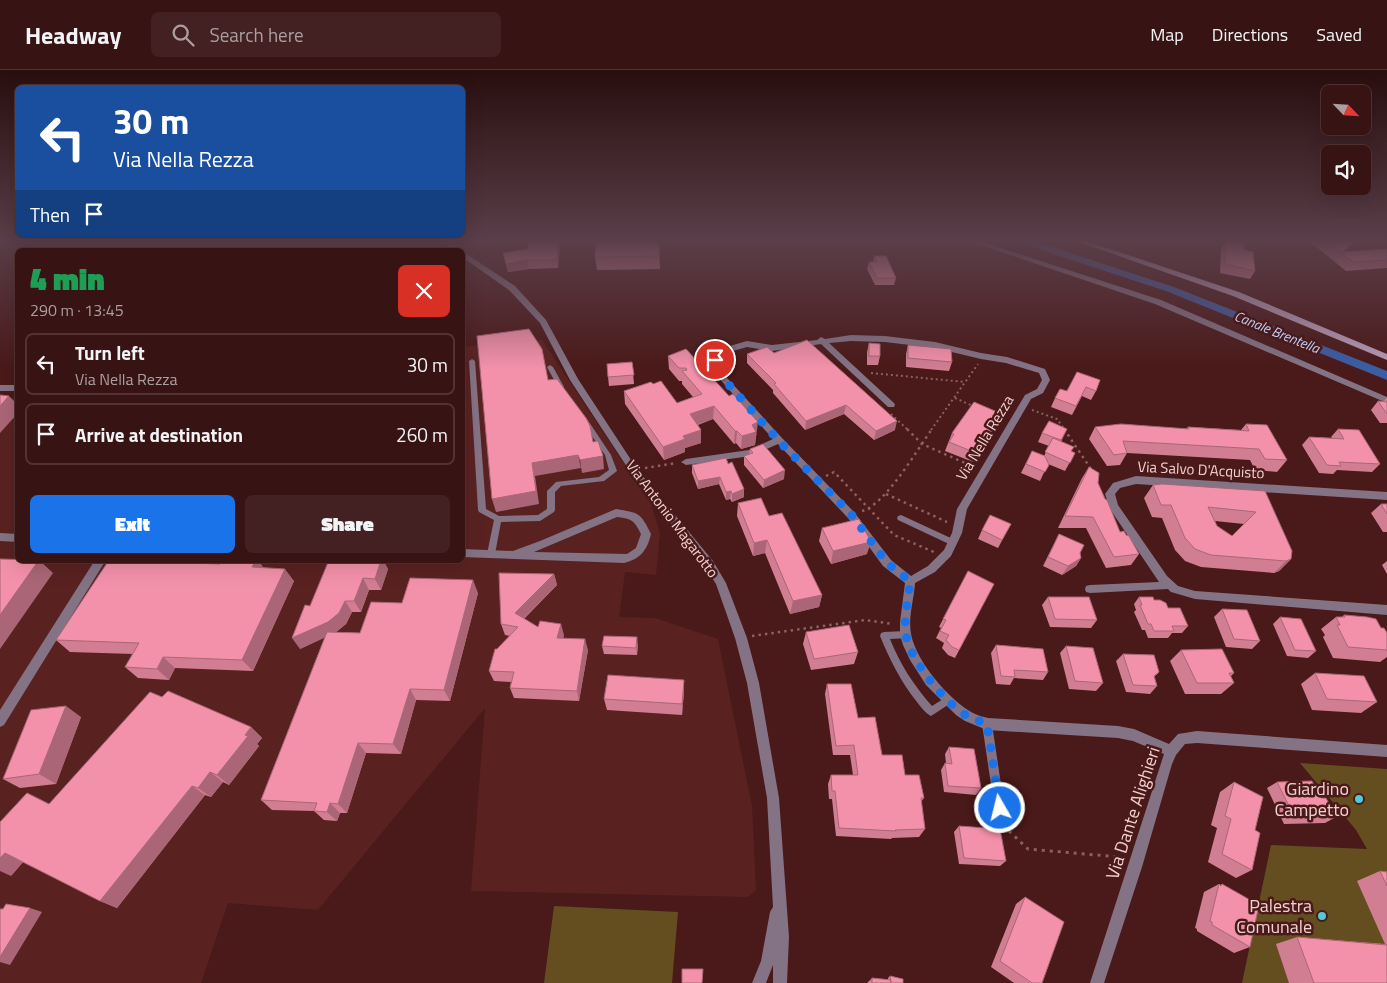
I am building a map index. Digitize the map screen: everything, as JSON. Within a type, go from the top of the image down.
[{"type":"street","name":"Via Antonio Magarotto","points":[[506,284],[543,322],[574,380],[634,471],[709,564],[721,583],[741,638],[752,683],[773,798],[782,937],[780,983]]},
{"type":"street","points":[[1102,284],[1158,302],[1387,400]]},
{"type":"street","points":[[1205,284],[1236,294],[1387,357]]},
{"type":"street","name":"Via Nella Rezza","points":[[851,338],[885,339],[935,345],[981,356],[1008,360],[1042,372],[1046,380],[1040,391],[1028,397],[962,509],[960,528],[945,557],[940,564],[922,576],[910,581],[887,563],[851,514],[778,440],[713,367],[719,352],[748,344],[772,348],[820,340],[851,338]]},
{"type":"street","points":[[820,340],[891,405]]},
{"type":"street","points":[[0,388],[15,388]]},
{"type":"street","points":[[686,462],[751,453],[778,440]]},
{"type":"street","name":"Via Salvo D'Acquisto","points":[[1168,584],[1112,506],[1110,494],[1115,486],[1136,480],[1387,496]]},
{"type":"street","points":[[465,553],[513,555],[624,559],[633,557],[641,550],[646,534],[640,522],[634,516],[616,512],[544,544],[513,555]]},
{"type":"street","points":[[0,537],[15,538]]},
{"type":"street","points":[[0,721],[99,563]]},
{"type":"street","points":[[910,581],[906,635],[909,646],[918,662],[948,700],[968,716],[987,724],[1118,732],[1134,735],[1171,751]]},
{"type":"street","points":[[1090,589],[1165,586],[1168,584],[1182,592],[1195,595],[1387,610]]},
{"type":"street","name":"Via Dante Alighieri","points":[[1096,983],[1171,751],[1182,738],[1197,737],[1387,751]]},
{"type":"street","name":"Via Antonio Magarotto","points":[[759,983],[768,961],[780,899]]},
{"type":"lane","points":[[472,361],[482,510],[498,519],[540,518],[551,510],[551,491],[559,484],[601,479],[613,471],[608,455],[579,412]]},
{"type":"lane","points":[[550,367],[564,391]]},
{"type":"lane","points":[[901,518],[952,542]]},
{"type":"lane","points":[[491,554],[498,519]]},
{"type":"lane","points":[[906,635],[884,636],[894,662],[908,684],[931,712],[948,700]]},
{"type":"lane","points":[[987,724],[1002,825]]},
{"type":"path","points":[[851,514],[870,509],[886,494],[966,382],[981,360],[981,356]]},
{"type":"path","points":[[855,372],[966,382]]},
{"type":"path","points":[[954,398],[980,409]]},
{"type":"path","points":[[891,405],[896,409],[888,412],[922,444],[984,472]]},
{"type":"path","points":[[1022,407],[1057,419],[1094,474]]},
{"type":"path","points":[[634,471],[649,466],[686,462]]},
{"type":"path","points":[[817,480],[834,472],[894,535],[945,557]]},
{"type":"path","points":[[886,494],[960,528]]},
{"type":"path","points":[[741,638],[865,620],[897,624]]},
{"type":"path","points":[[1002,825],[1028,849],[1119,857]]},
{"type":"shaded area","points":[[542,340],[651,504],[660,533],[656,575],[625,572],[619,617],[655,618],[718,639],[752,806],[756,890],[748,897],[471,891],[485,708],[318,910],[228,903],[201,983],[0,983],[0,400],[15,397],[15,563],[465,563],[465,347]]},
{"type":"shaded area","name":"Palestra Comunale","points":[[1300,763],[1387,769],[1387,983],[1242,983],[1271,845],[1367,849],[1356,830]]},
{"type":"shaded area","points":[[554,906],[678,912],[672,983],[544,983]]},
{"type":"building","points":[[529,329],[542,349],[548,380],[557,379],[586,418],[590,426],[593,442],[598,441],[603,456],[580,460],[578,455],[532,463],[536,491],[492,499],[477,336]]},
{"type":"building","points":[[807,340],[897,421],[876,431],[846,405],[806,421],[774,384],[776,383],[747,354],[767,347],[774,353]]},
{"type":"building","points":[[869,343],[880,344],[880,356],[869,356]]},
{"type":"building","points":[[908,345],[951,349],[952,362],[908,358]]},
{"type":"building","points":[[686,349],[729,396],[733,394],[758,422],[752,425],[756,432],[742,436],[735,431],[714,406],[690,414],[701,430],[683,436],[685,439],[663,447],[624,391],[651,382],[653,384],[661,381],[677,403],[702,394],[682,371],[687,370],[686,368],[679,368],[668,356]]},
{"type":"building","points":[[632,362],[634,375],[608,377],[607,364]]},
{"type":"building","points":[[1077,372],[1100,380],[1096,391],[1086,387],[1076,406],[1055,398],[1060,389],[1067,391]]},
{"type":"building","points":[[0,395],[9,396],[0,406]]},
{"type":"building","points":[[1378,401],[1387,402],[1387,414]]},
{"type":"building","points":[[974,402],[1002,414],[976,453],[949,442],[954,434],[952,433]]},
{"type":"building","points":[[1049,421],[1067,429],[1061,440],[1042,433]]},
{"type":"building","points":[[1121,424],[1249,431],[1246,424],[1267,425],[1287,460],[1265,459],[1259,449],[1123,441],[1127,453],[1114,455],[1095,427]]},
{"type":"building","points":[[1338,429],[1359,430],[1380,464],[1339,462],[1341,466],[1327,465],[1309,437],[1344,439]]},
{"type":"building","points":[[1053,438],[1074,447],[1071,451],[1075,453],[1070,463],[1045,452]]},
{"type":"building","points":[[763,444],[785,470],[764,480],[744,456],[753,453],[750,449]]},
{"type":"building","points":[[1032,451],[1045,456],[1049,465],[1045,472],[1026,464]]},
{"type":"building","points":[[726,458],[728,464],[732,462],[744,489],[732,494],[731,491],[726,492],[720,477],[698,481],[692,465]]},
{"type":"building","points":[[1089,467],[1099,473],[1098,483],[1120,532],[1124,531],[1129,536],[1139,554],[1114,557],[1093,517],[1065,516]]},
{"type":"building","points":[[1153,485],[1265,491],[1292,551],[1291,559],[1286,561],[1211,555],[1195,549],[1185,538],[1171,505],[1161,505]],"holes":[[[1208,507],[1256,512],[1232,536],[1217,526]]]},
{"type":"building","points":[[761,498],[769,516],[782,513],[822,595],[793,601],[767,540],[754,543],[738,503]]},
{"type":"building","points":[[1381,504],[1387,504],[1387,514]]},
{"type":"building","points":[[990,515],[1011,524],[1002,540],[982,530]]},
{"type":"building","points":[[859,519],[871,542],[833,551],[822,528]]},
{"type":"building","points":[[1059,534],[1084,545],[1080,553],[1081,558],[1068,566],[1048,557]]},
{"type":"building","points":[[0,559],[15,559],[15,563],[37,563],[0,615]]},
{"type":"building","points":[[107,563],[254,563],[252,567],[285,569],[242,660],[163,657],[157,669],[125,667],[139,643],[56,640]]},
{"type":"building","points":[[328,563],[380,563],[375,579],[363,578],[354,601],[345,601],[339,613],[328,622],[292,638],[305,605],[310,606]]},
{"type":"building","points":[[968,571],[994,584],[959,650],[952,647],[946,640],[949,635],[940,631],[946,620],[943,619]]},
{"type":"building","points":[[499,573],[554,574],[515,613],[538,627],[540,621],[561,624],[557,638],[585,639],[577,691],[510,688],[514,672],[489,671],[495,649],[518,627],[501,624]]},
{"type":"building","points":[[410,578],[473,580],[444,690],[410,689],[393,744],[358,743],[338,804],[330,803],[327,812],[314,811],[317,803],[261,800],[327,632],[360,633],[371,602],[402,603]]},
{"type":"building","points":[[1048,597],[1089,597],[1097,620],[1055,619]]},
{"type":"building","points":[[1139,597],[1153,597],[1154,600],[1166,603],[1168,608],[1180,608],[1188,626],[1172,626],[1174,631],[1154,631],[1151,624],[1148,624],[1140,605],[1142,605]]},
{"type":"building","points":[[1222,609],[1247,610],[1260,641],[1234,639]]},
{"type":"building","points":[[1344,615],[1376,619],[1381,628],[1384,628],[1387,633],[1387,650],[1348,647],[1337,625],[1340,625],[1336,617],[1345,617]]},
{"type":"building","points":[[1280,617],[1301,619],[1316,651],[1295,650]]},
{"type":"building","points":[[849,625],[858,652],[814,659],[806,632]]},
{"type":"building","points":[[604,636],[637,637],[636,648],[602,646]]},
{"type":"building","points":[[996,645],[1043,649],[1048,672],[1014,670],[1015,677],[1001,676]]},
{"type":"building","points":[[1066,646],[1093,648],[1103,683],[1075,681]]},
{"type":"building","points":[[1222,649],[1234,673],[1229,673],[1234,683],[1197,683],[1181,650]]},
{"type":"building","points":[[1123,654],[1154,655],[1159,672],[1154,676],[1157,686],[1133,685]]},
{"type":"building","points":[[1315,673],[1364,676],[1377,702],[1327,699]]},
{"type":"building","points":[[608,675],[684,680],[682,704],[604,699]]},
{"type":"building","points":[[827,684],[851,684],[858,718],[875,717],[882,755],[902,755],[905,775],[919,775],[924,798],[921,798],[925,829],[896,831],[839,828],[835,791],[832,791],[831,775],[858,775],[854,745],[836,746]]},
{"type":"building","points":[[168,691],[251,727],[245,735],[248,736],[217,775],[210,772],[198,788],[192,786],[100,901],[5,853],[0,858],[0,822],[27,793],[49,804],[150,692],[162,697]]},
{"type":"building","points":[[66,706],[39,774],[3,779],[31,710]]},
{"type":"building","points":[[949,747],[974,749],[981,788],[948,786],[945,763],[952,764]]},
{"type":"building","points":[[1312,781],[1321,798],[1326,798],[1336,817],[1295,818],[1277,782]]},
{"type":"building","points":[[1234,782],[1263,797],[1255,830],[1260,833],[1252,870],[1222,854],[1231,819],[1225,816]]},
{"type":"building","points":[[959,826],[1000,829],[1006,861],[964,858]]},
{"type":"building","points":[[1380,871],[1387,872],[1387,886]]},
{"type":"building","points":[[1219,884],[1259,905],[1250,947],[1212,925],[1210,921]]},
{"type":"building","points":[[1025,897],[1064,922],[1042,983],[1032,983],[1000,961]]},
{"type":"building","points":[[6,904],[30,908],[0,957],[0,909],[3,909]]},
{"type":"building","points":[[1297,937],[1387,945],[1387,983],[1314,983]]},
{"type":"building","points":[[682,969],[703,969],[702,983],[682,983]]},
{"type":"building","points":[[890,976],[903,979],[903,983],[891,983]]},
{"type":"building","points":[[872,978],[891,980],[891,983],[872,983]]},
{"type":"waterway","name":"Canale Brentella","points":[[1154,284],[1387,376]]},
{"type":"place","name":"Giardino Campetto","points":[[1359,799]]},
{"type":"place","name":"Palestra Comunale","points":[[1322,916]]},
{"type":"route","points":[[715,360],[713,367],[778,440],[851,514],[887,563],[910,581],[905,626],[909,646],[932,682],[951,703],[968,716],[987,724],[1000,808]]}]
